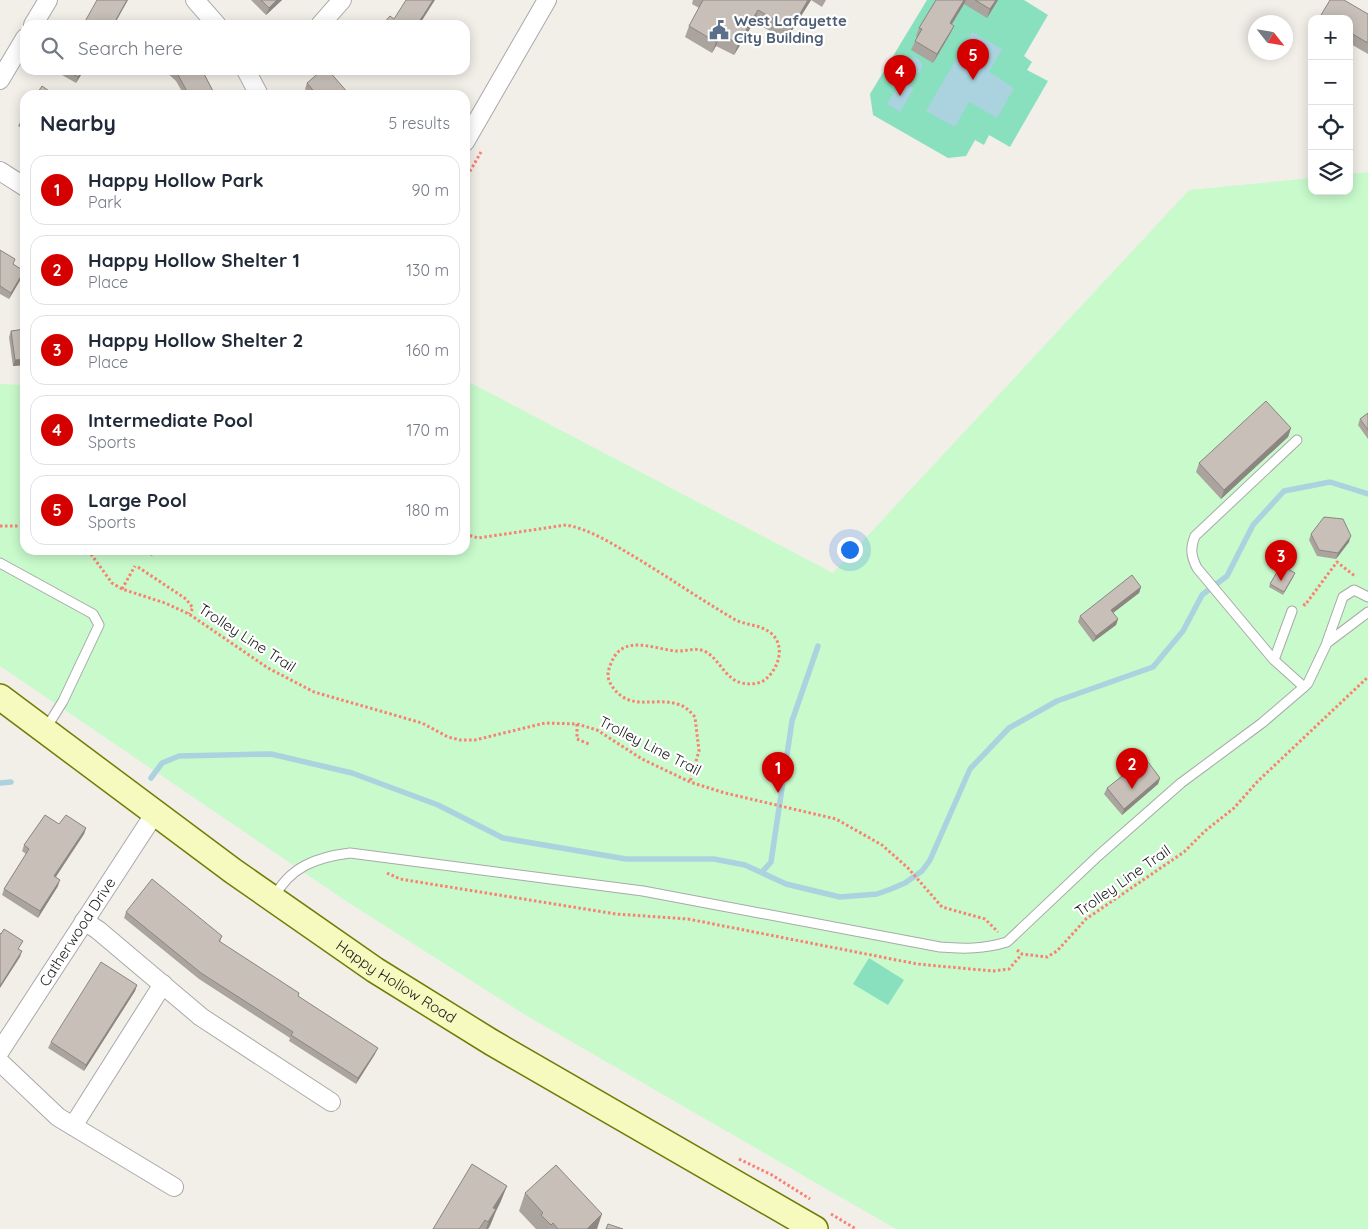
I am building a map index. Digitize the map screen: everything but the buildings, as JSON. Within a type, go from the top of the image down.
[{"type":"main road","name":"Happy Hollow Road","points":[[0,697],[273,900],[417,998],[807,1227]]},
{"type":"street","points":[[36,20],[48,0]]},
{"type":"street","points":[[195,0],[213,20]]},
{"type":"street","points":[[324,20],[342,0]]},
{"type":"street","points":[[470,133],[547,0]]},
{"type":"street","points":[[0,80],[20,46]]},
{"type":"street","points":[[249,75],[257,90]]},
{"type":"street","points":[[0,171],[20,184]]},
{"type":"street","name":"Catherwood Drive","points":[[1,1050],[154,813]]},
{"type":"street","points":[[84,921],[98,930],[200,1018],[331,1102]]},
{"type":"street","points":[[73,1126],[162,984]]},
{"type":"street","points":[[1,1050],[58,1117],[174,1187]]},
{"type":"lane","points":[[1297,440],[1195,536],[1191,545],[1191,557],[1204,578],[1274,660],[1304,687]]},
{"type":"lane","points":[[0,563],[93,614],[99,625],[63,701],[45,731]]},
{"type":"lane","points":[[273,900],[282,883],[295,872],[329,856],[350,853],[643,891],[940,947],[988,948],[1007,942],[1098,856],[1181,783],[1262,723],[1304,687],[1308,683],[1327,643],[1343,597],[1354,590],[1368,597]]},
{"type":"lane","points":[[1274,660],[1292,612]]},
{"type":"lane","points":[[1327,643],[1368,612]]},
{"type":"path","points":[[470,536],[478,538],[566,525],[578,527],[604,539],[675,580],[736,621],[754,625],[773,634],[779,648],[777,664],[766,680],[757,683],[742,683],[734,679],[725,673],[712,656],[695,648],[678,651],[647,645],[629,645],[614,656],[608,676],[613,687],[625,699],[633,702],[679,704],[695,717],[698,751],[690,782]]},
{"type":"path","points":[[0,526],[20,526]]},
{"type":"path","name":"Trolley Line Trail","points":[[92,555],[112,583],[122,589],[165,603],[189,614],[268,668],[302,686],[330,697],[422,723],[448,737],[475,740],[544,722],[577,724],[597,730],[642,759],[690,782],[836,820],[882,845],[908,868],[942,907],[985,919],[1007,942],[1022,954],[1047,957],[1057,951],[1086,920],[1184,852],[1205,831],[1234,808],[1258,781],[1368,677]]},
{"type":"path","points":[[1296,601],[1305,605],[1337,562],[1363,581]]},
{"type":"path","points":[[122,589],[136,567],[186,599],[193,608],[189,614]]},
{"type":"path","points":[[577,724],[577,739],[589,744]]},
{"type":"path","points":[[385,872],[400,879],[451,889],[616,914],[688,919],[917,964],[993,971],[1009,969],[1022,954]]},
{"type":"green space","points":[[927,0],[1024,0],[1048,15],[1024,56],[1032,62],[1027,70],[1048,81],[1010,147],[989,135],[984,145],[975,140],[966,156],[948,158],[873,115],[870,94]]},
{"type":"green space","points":[[1368,172],[1368,1229],[896,1229],[527,1016],[349,903],[0,666],[0,384],[20,385],[20,555],[470,555],[470,383],[833,573],[1189,190],[1308,178],[1308,195],[1353,195],[1353,174]]},
{"type":"green space","points":[[869,958],[904,980],[888,1005],[853,984]]},
{"type":"water","points":[[972,32],[1002,49],[989,72],[1014,88],[997,118],[969,102],[955,127],[926,111]]},
{"type":"water","points":[[909,57],[917,57],[922,62],[920,73],[909,75],[904,70],[904,62]]},
{"type":"water","points":[[901,81],[914,88],[900,112],[887,104]]},
{"type":"waterway","points":[[151,778],[162,763],[179,756],[271,754],[352,773],[438,805],[503,838],[626,859],[714,859],[745,865],[786,884],[840,897],[877,894],[905,883],[922,871],[930,860],[970,769],[1009,728],[1057,701],[1153,667],[1183,631],[1202,595],[1227,576],[1253,525],[1284,491],[1330,482],[1368,494]]},
{"type":"waterway","points":[[762,872],[771,862],[792,721],[818,646]]},
{"type":"waterway","points":[[0,783],[11,782]]},
{"type":"place","name":"West Lafayette City Building","points":[[719,30]]},
{"type":"place","name":"Large Pool","points":[[973,80]]},
{"type":"place","name":"Intermediate Pool","points":[[900,96]]},
{"type":"place","name":"Happy Hollow Shelter 2","points":[[1281,581]]},
{"type":"place","name":"Happy Hollow Shelter 1","points":[[1132,789]]},
{"type":"place","name":"Happy Hollow Park","points":[[778,793]]}]
